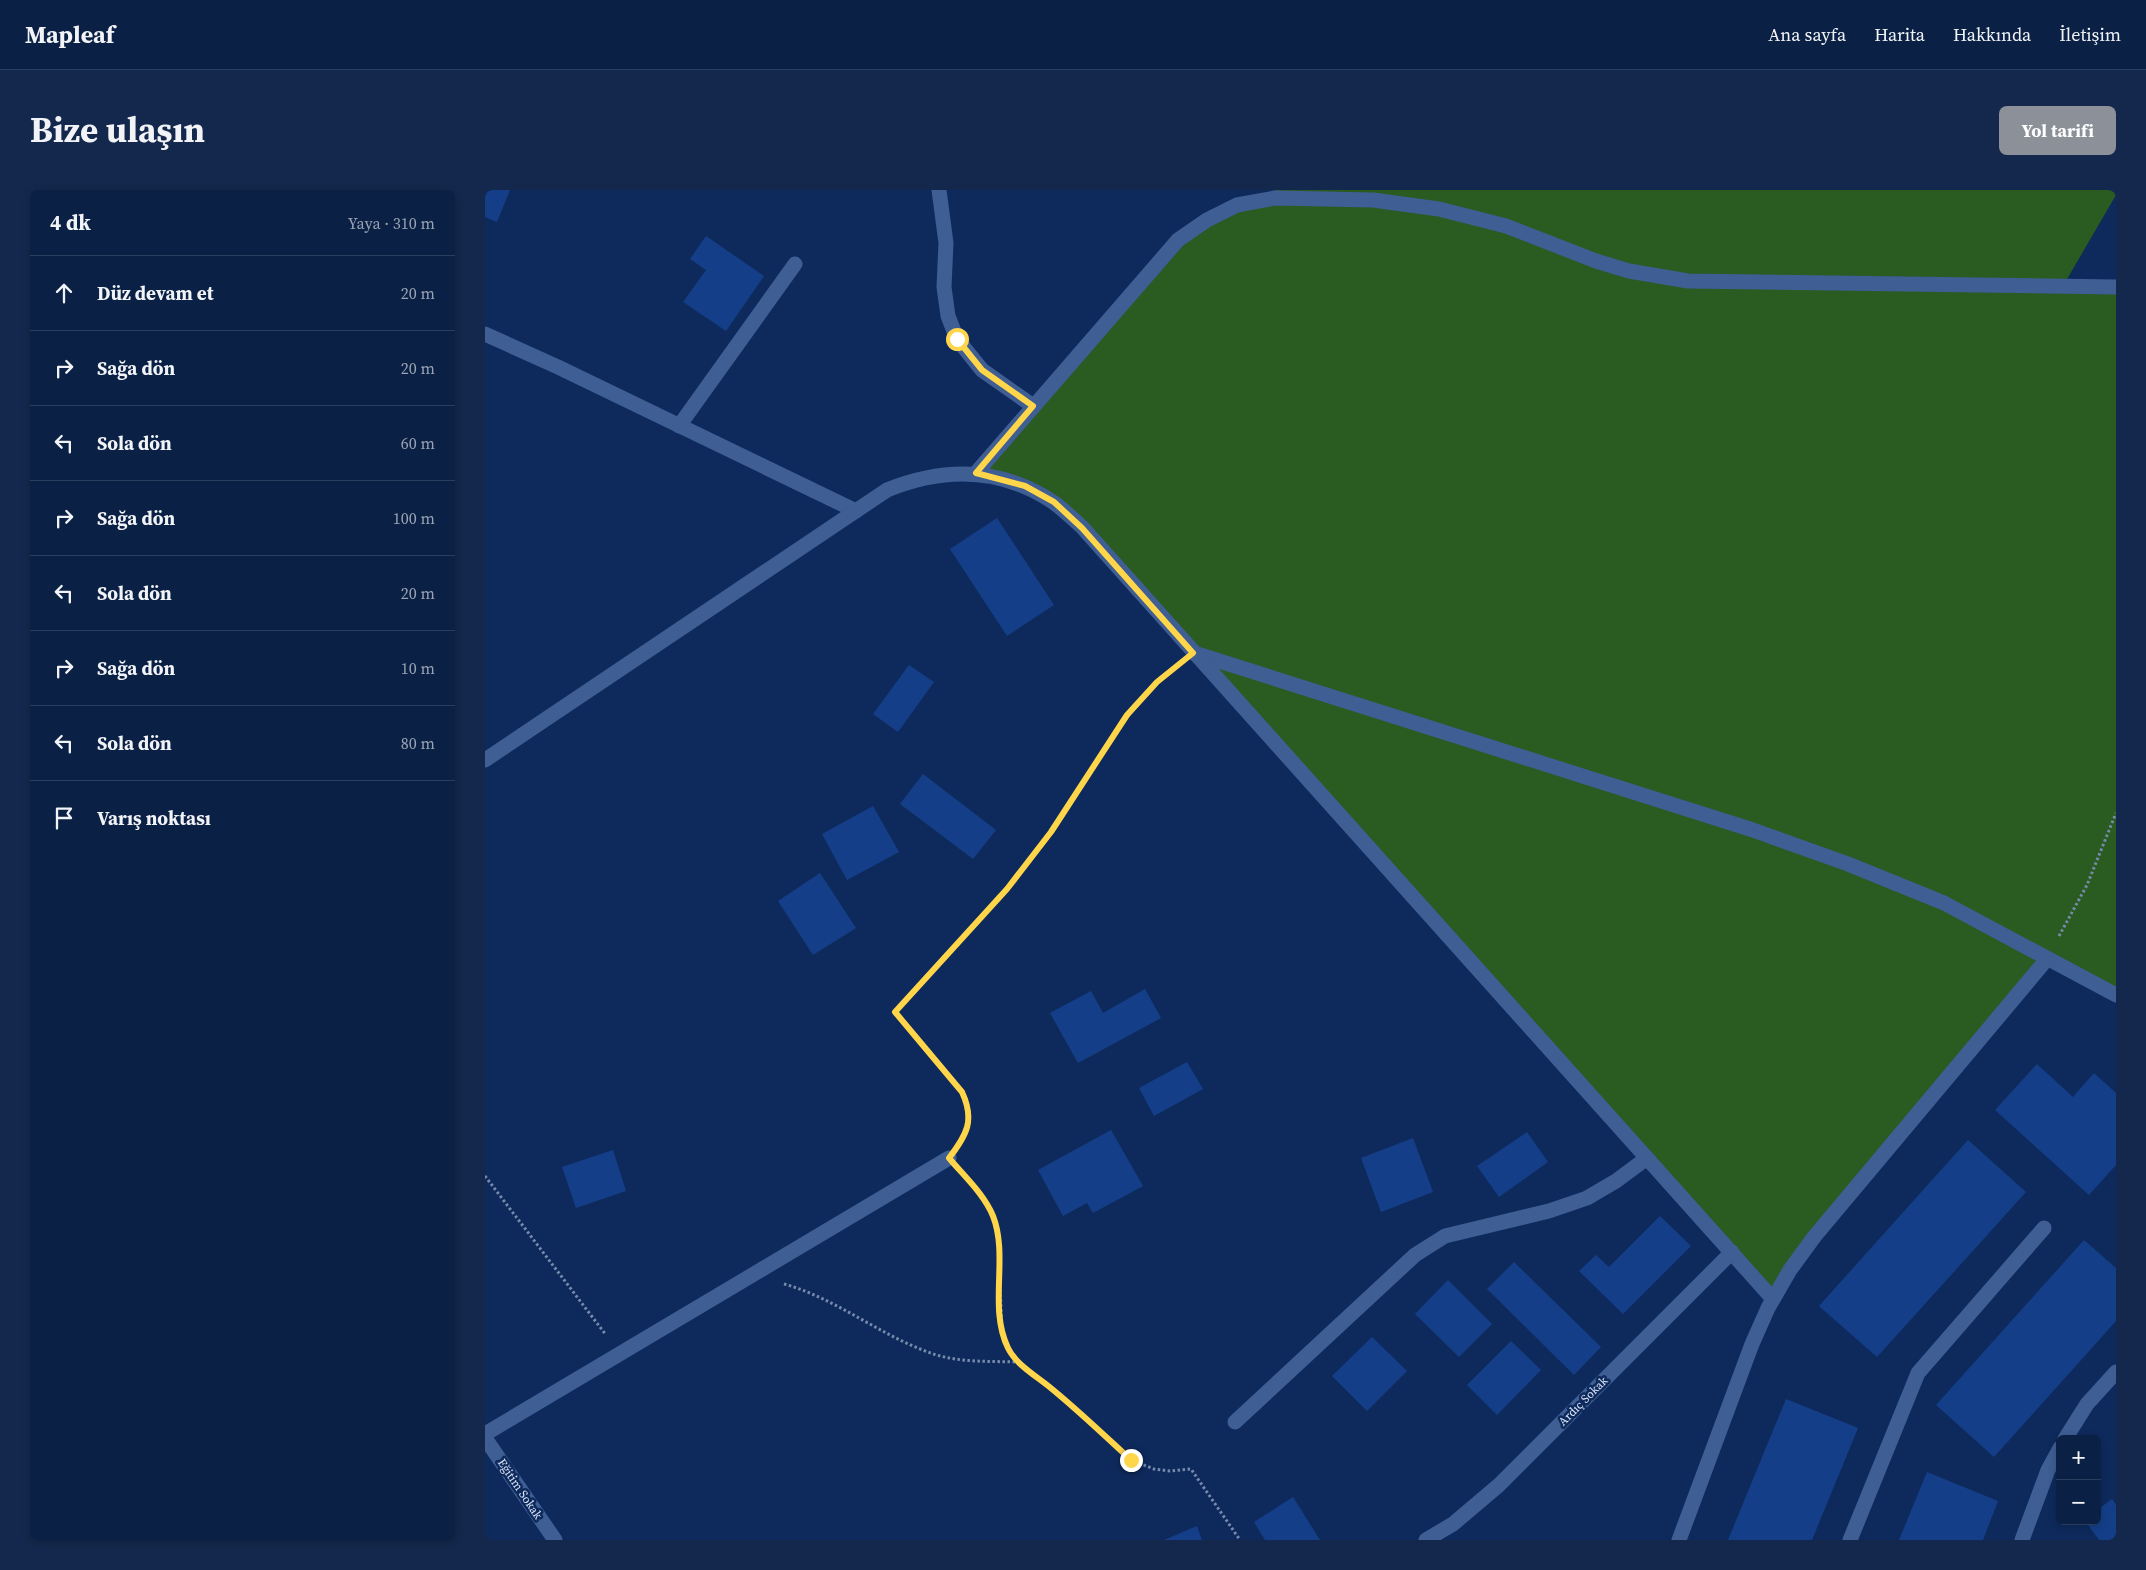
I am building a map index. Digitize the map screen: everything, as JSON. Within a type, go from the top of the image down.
[{"type":"street","points":[[939,190],[946,243],[944,287],[948,316],[957,339],[982,370],[1033,406]]},
{"type":"street","points":[[976,473],[1178,240],[1207,220],[1237,205],[1275,198],[1373,200],[1439,209],[1506,226],[1596,261],[1629,271],[1688,281],[2116,287]]},
{"type":"street","points":[[679,426],[795,264]]},
{"type":"street","points":[[485,334],[856,511]]},
{"type":"street","points":[[485,760],[887,490],[912,480],[944,474],[976,473],[1025,486],[1054,502],[1082,528],[1773,1298]]},
{"type":"street","points":[[1193,653],[1753,830],[1830,858],[1944,903],[2116,995]]},
{"type":"street","points":[[1679,1540],[1752,1344],[1773,1298],[1790,1270],[1814,1237],[2047,959]]},
{"type":"street","points":[[485,1436],[949,1158]]},
{"type":"street","points":[[1235,1422],[1415,1255],[1445,1236],[1549,1211],[1587,1198],[1616,1181],[1647,1158]]},
{"type":"street","points":[[1850,1540],[1918,1373],[2044,1228]]},
{"type":"street","name":"Ardıç Sokak","points":[[1426,1540],[1453,1524],[1499,1485],[1732,1252]]},
{"type":"street","points":[[2068,1435],[2087,1404],[2116,1372]]},
{"type":"street","name":"Eğitim Sokak","points":[[485,1436],[555,1540]]},
{"type":"street","points":[[2022,1540],[2056,1456]]},
{"type":"path","points":[[1193,653],[1157,682],[1127,715],[1051,832],[1029,861],[1007,889],[895,1012],[962,1092],[968,1107],[969,1122],[963,1140],[949,1158],[983,1198],[993,1216],[998,1238],[1002,1331],[1008,1348],[1018,1362],[1131,1460],[1154,1468],[1171,1471],[1191,1469],[1241,1540]]},
{"type":"path","points":[[2047,959],[2087,885],[2116,813]]},
{"type":"path","points":[[485,1176],[621,1354]]},
{"type":"path","points":[[751,1276],[803,1289],[900,1341],[930,1353],[960,1360],[1018,1362]]},
{"type":"green space","points":[[1275,190],[2116,190],[2116,195],[2063,286],[2116,287],[2116,995],[2047,959],[1773,1299],[1054,502],[976,473],[1033,406],[1207,220],[1274,198]]},
{"type":"building","points":[[485,190],[510,190],[497,222],[485,217]]},
{"type":"building","points":[[706,236],[764,276],[726,331],[683,302],[706,270],[690,259]]},
{"type":"building","points":[[997,518],[1054,605],[1007,636],[950,549]]},
{"type":"building","points":[[909,665],[934,682],[898,732],[873,714]]},
{"type":"building","points":[[923,774],[996,830],[973,859],[900,804]]},
{"type":"building","points":[[873,806],[899,852],[847,880],[822,834]]},
{"type":"building","points":[[820,873],[856,928],[813,955],[778,901]]},
{"type":"building","points":[[1145,989],[1161,1018],[1078,1063],[1050,1013],[1091,991],[1103,1013]]},
{"type":"building","points":[[1187,1062],[1203,1089],[1154,1116],[1139,1088]]},
{"type":"building","points":[[2037,1064],[2073,1097],[2094,1073],[2116,1093],[2116,1165],[2089,1195],[1995,1110]]},
{"type":"building","points":[[1111,1130],[1143,1186],[1093,1213],[1087,1203],[1063,1216],[1038,1170]]},
{"type":"building","points":[[1527,1132],[1548,1162],[1499,1197],[1477,1166]]},
{"type":"building","points":[[1413,1138],[1433,1192],[1381,1212],[1361,1158]]},
{"type":"building","points":[[1968,1140],[2026,1192],[1877,1357],[1819,1306]]},
{"type":"building","points":[[613,1150],[626,1191],[576,1208],[562,1167]]},
{"type":"building","points":[[1660,1216],[1691,1246],[1623,1314],[1579,1271],[1596,1255],[1609,1267]]},
{"type":"building","points":[[2084,1240],[2116,1268],[2116,1321],[1994,1457],[1936,1405]]},
{"type":"building","points":[[1514,1262],[1601,1347],[1574,1375],[1487,1289]]},
{"type":"building","points":[[1448,1280],[1492,1324],[1459,1357],[1415,1314]]},
{"type":"building","points":[[1372,1337],[1407,1371],[1367,1411],[1332,1376]]},
{"type":"building","points":[[1511,1341],[1541,1370],[1497,1415],[1467,1385]]},
{"type":"building","points":[[1786,1399],[1858,1428],[1812,1540],[1728,1540]]},
{"type":"building","points":[[1927,1472],[1998,1501],[1983,1540],[1899,1540]]},
{"type":"building","points":[[1293,1497],[1320,1540],[1265,1540],[1254,1522]]},
{"type":"building","points":[[2112,1499],[2116,1505],[2116,1540],[2099,1540],[2088,1525],[2101,1525],[2101,1507]]},
{"type":"building","points":[[1197,1526],[1202,1540],[1164,1540]]},
{"type":"route","points":[[957,339],[982,370],[1033,406],[976,473],[1025,486],[1054,502],[1082,528],[1193,653],[1157,682],[1127,715],[1051,832],[1007,889],[895,1012],[962,1092],[968,1107],[969,1122],[963,1140],[949,1158],[983,1198],[993,1216],[998,1238],[1002,1331],[1008,1348],[1018,1362],[1052,1389],[1131,1460]]}]
